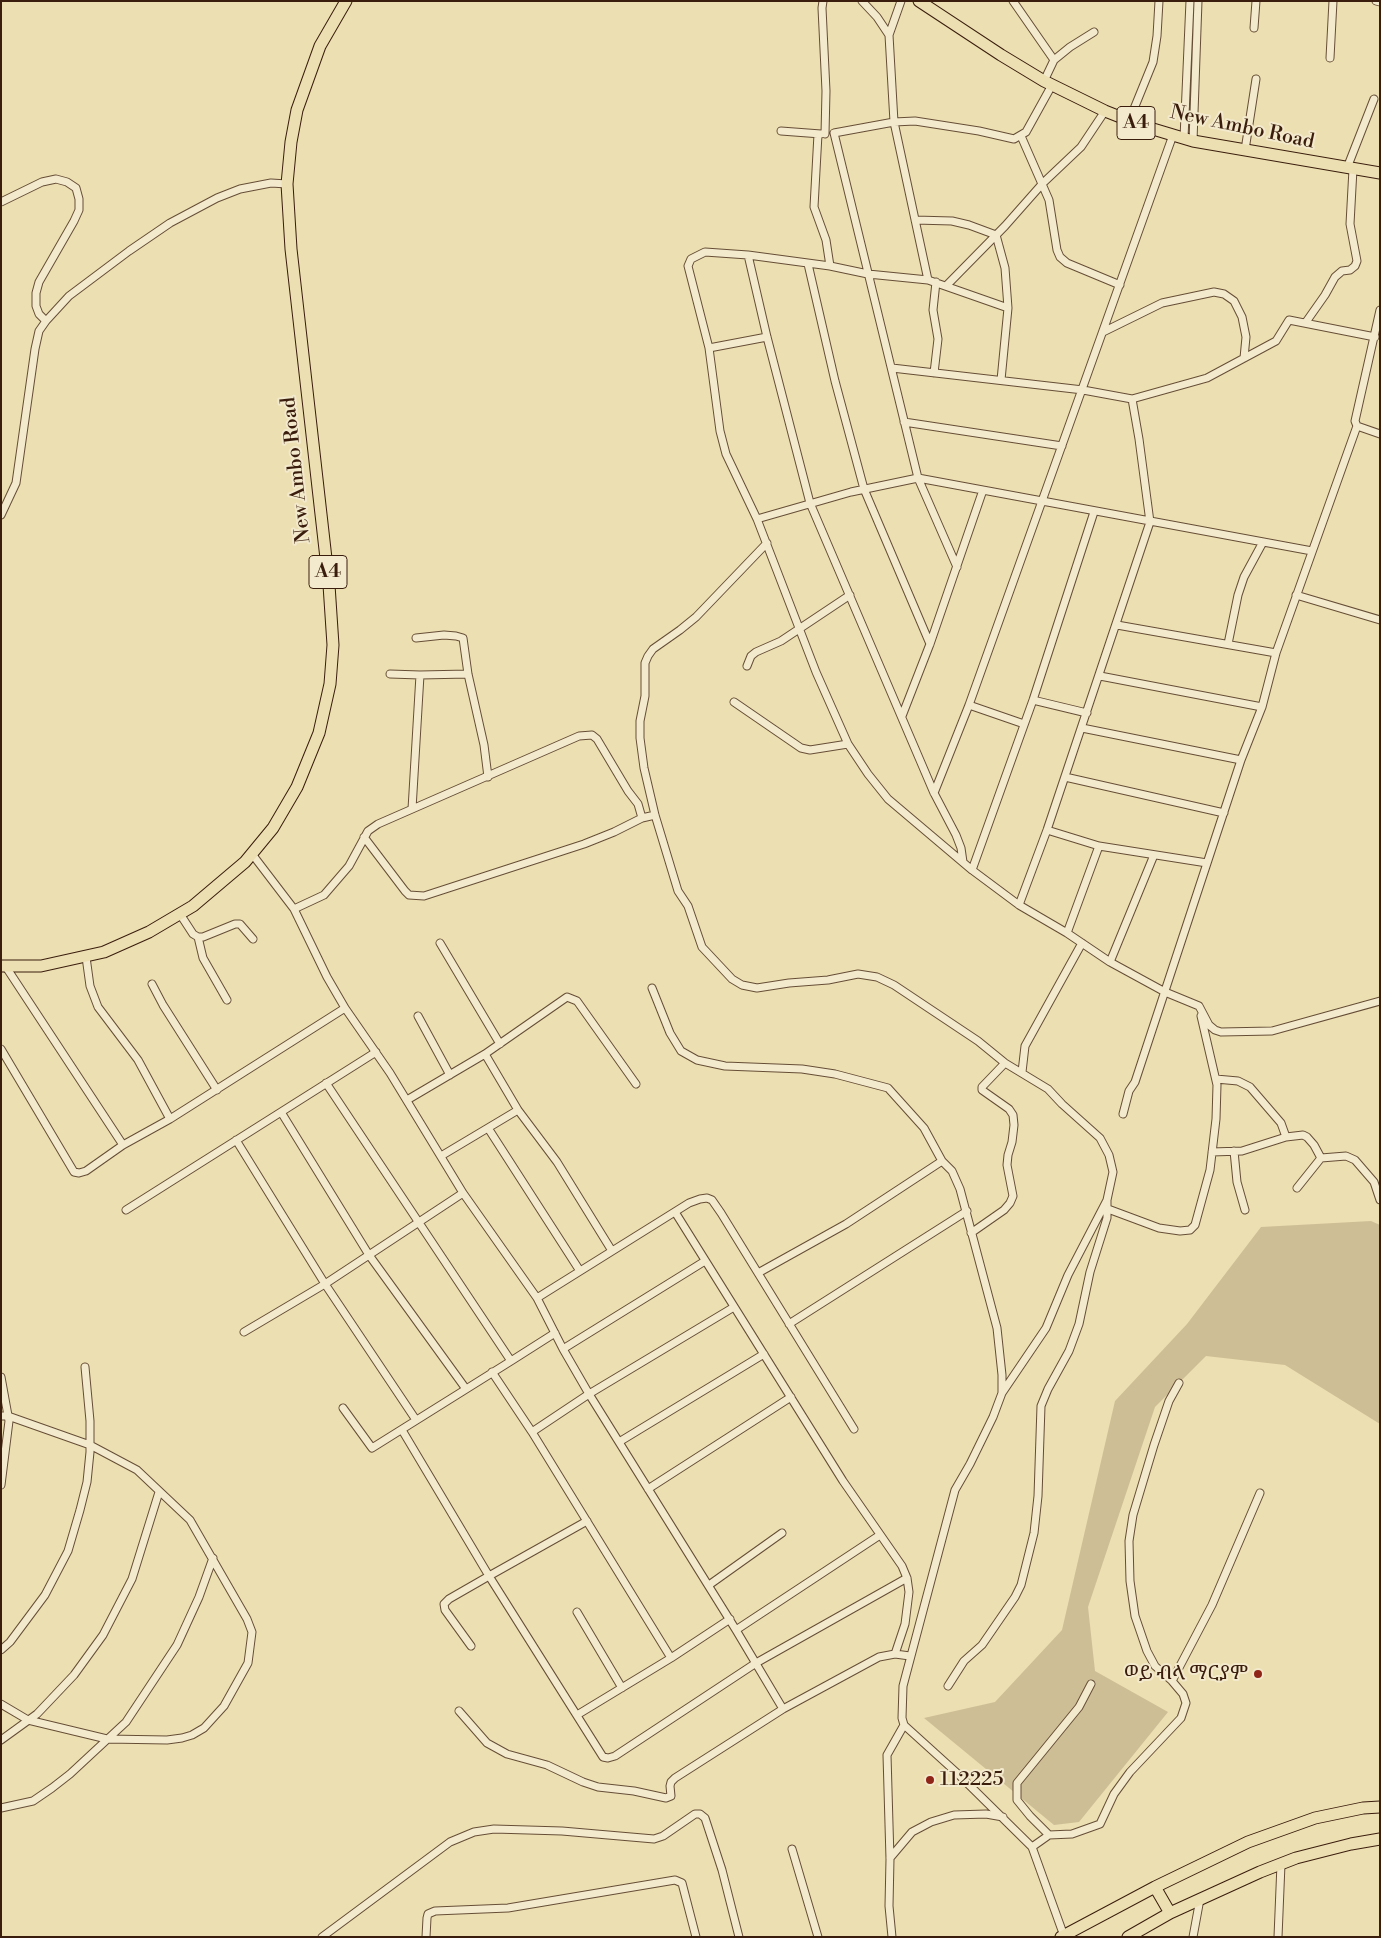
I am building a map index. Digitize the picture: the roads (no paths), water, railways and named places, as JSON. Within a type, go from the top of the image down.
[{"type":"main road","name":"New Ambo Road","points":[[4,966],[40,966],[104,952],[149,932],[193,906],[245,862],[273,828],[297,787],[319,733],[330,684],[333,644],[329,585],[291,249],[287,184],[291,142],[297,110],[320,46],[346,1]]},
{"type":"main road","name":"New Ambo Road","points":[[919,1],[1001,55],[1048,83],[1129,121],[1183,138],[1380,173]]},
{"type":"main road","points":[[1062,1936],[1155,1887],[1248,1842],[1316,1818],[1363,1808],[1380,1807]]},
{"type":"main road","points":[[1128,1937],[1200,1898],[1296,1858],[1351,1844],[1380,1840]]},
{"type":"main road","points":[[1155,1887],[1170,1913]]},
{"type":"street","points":[[823,1],[826,91],[814,208],[826,240],[830,266]]},
{"type":"street","points":[[862,1],[877,17],[889,35]]},
{"type":"street","points":[[901,1],[889,35],[894,122],[928,280]]},
{"type":"street","points":[[1013,1],[1054,60]]},
{"type":"street","points":[[1129,121],[1153,62],[1158,36],[1159,1]]},
{"type":"street","points":[[1183,138],[1190,1]]},
{"type":"street","points":[[934,793],[970,705],[1041,501],[1120,285],[1183,138],[1198,1]]},
{"type":"street","points":[[1254,28],[1256,1]]},
{"type":"street","points":[[1330,58],[1333,1]]},
{"type":"street","points":[[781,131],[821,134],[894,122],[915,121],[952,126],[1014,139],[1026,132],[1048,83],[1054,60],[1094,32]]},
{"type":"street","points":[[1245,150],[1256,80]]},
{"type":"street","points":[[1306,322],[1326,295],[1335,277],[1342,271],[1350,270],[1355,266],[1356,261],[1350,224],[1350,168],[1374,99]]},
{"type":"street","points":[[946,286],[1043,183],[1081,147],[1105,111]]},
{"type":"street","points":[[834,133],[918,478],[957,566]]},
{"type":"street","points":[[1021,136],[1049,200],[1057,250],[1060,257],[1067,263],[1120,285]]},
{"type":"street","points":[[1,202],[42,182],[56,179],[67,182],[76,188],[79,210],[39,282],[36,293],[36,306],[39,314],[46,321]]},
{"type":"street","points":[[1,515],[16,483],[35,349],[39,331],[46,321],[69,296],[170,223],[217,198],[240,189],[271,183],[287,184]]},
{"type":"street","points":[[915,220],[952,221],[970,225],[996,235]]},
{"type":"street","points":[[996,235],[1005,268],[1008,308],[1001,380]]},
{"type":"street","points":[[1008,308],[928,280],[868,274],[830,266],[748,255],[705,252],[691,258],[688,266],[709,348],[724,448],[757,519],[848,744],[888,799],[972,870],[1020,904],[1110,962],[1165,992],[1198,1006],[1209,1025],[1221,1032],[1272,1032],[1380,1001]]},
{"type":"street","points":[[748,255],[810,503],[934,793],[958,841],[963,862]]},
{"type":"street","points":[[808,264],[835,381],[864,489],[930,644]]},
{"type":"street","points":[[934,373],[938,339],[933,310],[936,282]]},
{"type":"street","points":[[1103,332],[1162,303],[1214,292],[1224,294],[1234,302],[1242,317],[1246,337],[1244,358]]},
{"type":"street","points":[[1123,1114],[1241,760],[1262,706],[1276,653],[1357,426],[1356,421],[1380,310]]},
{"type":"street","points":[[892,368],[1083,390],[1132,399],[1207,378],[1276,341],[1289,320],[1374,337]]},
{"type":"street","points":[[709,348],[767,337]]},
{"type":"street","points":[[1020,904],[1048,830],[1150,522],[1140,439],[1132,399]]},
{"type":"street","points":[[904,422],[1062,446]]},
{"type":"street","points":[[1357,426],[1380,434]]},
{"type":"street","points":[[757,519],[864,489],[918,478],[1312,551]]},
{"type":"street","points":[[902,716],[930,644],[983,490]]},
{"type":"street","points":[[972,870],[1033,700],[1094,512]]},
{"type":"street","points":[[1228,644],[1238,595],[1244,577],[1263,542]]},
{"type":"street","points":[[767,543],[696,617],[653,649],[645,663],[645,696],[640,721],[644,768],[655,815],[678,891],[688,906],[702,947],[732,979],[742,985],[757,988],[828,980],[858,974],[877,977],[894,984],[978,1041],[1005,1063],[1048,1089],[1100,1138],[1109,1155],[1113,1172],[1107,1200],[1068,1275],[1046,1328],[1002,1393],[970,1464],[955,1490],[903,1686],[901,1702],[904,1725],[887,1755],[890,1859],[889,1906],[892,1937]]},
{"type":"street","points":[[747,666],[751,656],[756,652],[800,628],[850,595]]},
{"type":"street","points":[[1296,595],[1380,620]]},
{"type":"street","points":[[1117,624],[1276,653]]},
{"type":"street","points":[[416,638],[444,635],[462,637],[465,642],[468,674],[484,745],[488,777]]},
{"type":"street","points":[[390,674],[420,676],[468,674]]},
{"type":"street","points":[[412,809],[420,676]]},
{"type":"street","points":[[1100,676],[1262,706]]},
{"type":"street","points":[[1033,700],[1087,713]]},
{"type":"street","points":[[734,702],[801,748],[810,750],[848,744]]},
{"type":"street","points":[[970,705],[1024,724]]},
{"type":"street","points":[[1082,728],[1241,760]]},
{"type":"street","points":[[294,909],[324,895],[337,882],[349,866],[368,831],[378,824],[579,736],[592,735],[597,738],[628,791],[638,804],[642,818]]},
{"type":"street","points":[[1065,777],[1224,813]]},
{"type":"street","points":[[364,837],[404,891],[409,895],[424,896],[584,844],[642,818],[655,815]]},
{"type":"street","points":[[1048,830],[1099,846],[1207,863]]},
{"type":"street","points":[[1067,933],[1099,846]]},
{"type":"street","points":[[252,854],[294,909],[327,977],[345,1008],[376,1052],[464,1192],[537,1298],[589,1394],[730,1619],[783,1709]]},
{"type":"street","points":[[1110,962],[1154,855]]},
{"type":"street","points":[[180,914],[193,934],[198,937],[240,924],[253,939]]},
{"type":"street","points":[[198,937],[203,958],[228,1000]]},
{"type":"street","points":[[440,943],[500,1044]]},
{"type":"street","points":[[1022,1072],[1025,1046],[1082,943]]},
{"type":"street","points":[[86,957],[90,986],[98,1007],[138,1060],[170,1119]]},
{"type":"street","points":[[4,966],[123,1145]]},
{"type":"street","points":[[152,984],[163,1005],[217,1090]]},
{"type":"street","points":[[652,988],[670,1032],[681,1051],[697,1060],[725,1066],[810,1070],[843,1076],[888,1088],[924,1128],[942,1161],[952,1171],[967,1211],[997,1328],[1002,1393]]},
{"type":"street","points":[[407,1100],[485,1054],[567,998],[577,1001],[636,1084]]},
{"type":"street","points":[[1108,1209],[1159,1228],[1180,1231],[1194,1228],[1199,1215],[1212,1152],[1216,1119],[1216,1079],[1198,1006]]},
{"type":"street","points":[[1,1049],[74,1172],[79,1173],[86,1171],[123,1145],[217,1090],[345,1008]]},
{"type":"street","points":[[418,1016],[450,1075]]},
{"type":"street","points":[[126,1210],[376,1052]]},
{"type":"street","points":[[485,1054],[518,1110],[557,1162],[612,1251]]},
{"type":"street","points":[[972,1233],[1004,1210],[1013,1196],[1007,1165],[1014,1133],[1013,1115],[1009,1109],[982,1090],[1005,1063]]},
{"type":"street","points":[[1216,1079],[1238,1081],[1250,1087],[1281,1123],[1286,1137]]},
{"type":"street","points":[[326,1083],[418,1224],[511,1361]]},
{"type":"street","points":[[441,1156],[518,1110]]},
{"type":"street","points":[[281,1112],[369,1255],[466,1389]]},
{"type":"street","points":[[488,1128],[580,1271]]},
{"type":"street","points":[[1212,1152],[1242,1151],[1298,1134],[1307,1137],[1321,1158]]},
{"type":"street","points":[[236,1140],[325,1284],[416,1420]]},
{"type":"street","points":[[1234,1151],[1236,1182],[1246,1210]]},
{"type":"street","points":[[1296,1188],[1321,1158],[1351,1156],[1374,1182],[1380,1200]]},
{"type":"street","points":[[758,1273],[846,1224],[942,1161]]},
{"type":"street","points":[[244,1332],[325,1284],[464,1192]]},
{"type":"street","points":[[537,1298],[675,1212],[700,1199],[707,1198],[712,1200],[854,1429]]},
{"type":"street","points":[[948,1686],[964,1661],[982,1645],[1015,1597],[1021,1585],[1034,1533],[1038,1496],[1041,1406],[1069,1351],[1079,1324],[1090,1272],[1108,1209],[1107,1200]]},
{"type":"street","points":[[789,1324],[967,1211]]},
{"type":"street","points":[[675,1212],[843,1480],[902,1566],[907,1578],[909,1592],[905,1624],[895,1654]]},
{"type":"street","points":[[563,1349],[705,1261]]},
{"type":"street","points":[[532,1432],[589,1394],[734,1307]]},
{"type":"street","points":[[343,1408],[372,1448],[555,1333]]},
{"type":"street","points":[[619,1442],[764,1354]]},
{"type":"street","points":[[1,1650],[10,1642],[45,1595],[68,1551],[87,1482],[90,1421],[85,1367]]},
{"type":"street","points":[[492,1372],[532,1432],[671,1658]]},
{"type":"street","points":[[1,1377],[5,1416],[1,1485]]},
{"type":"street","points":[[1032,1847],[1050,1835],[1072,1834],[1100,1824],[1114,1794],[1125,1779],[1181,1718],[1186,1703],[1183,1694],[1155,1666],[1147,1651],[1135,1616],[1130,1581],[1129,1541],[1133,1515],[1154,1445],[1169,1401],[1179,1383]]},
{"type":"street","points":[[648,1489],[790,1397]]},
{"type":"street","points":[[1,1704],[28,1720],[107,1739],[167,1740],[182,1738],[204,1728],[224,1706],[248,1663],[252,1632],[247,1619],[190,1520],[137,1470],[90,1445],[5,1416]]},
{"type":"street","points":[[402,1430],[489,1576],[603,1757],[615,1756],[756,1663],[907,1578]]},
{"type":"street","points":[[1,1740],[37,1714],[74,1675],[107,1628],[132,1579],[159,1492]]},
{"type":"street","points":[[1172,1681],[1212,1606],[1260,1493]]},
{"type":"street","points":[[471,1646],[445,1610],[444,1604],[449,1599],[587,1521]]},
{"type":"street","points":[[709,1585],[782,1533]]},
{"type":"street","points":[[736,1630],[880,1535]]},
{"type":"street","points":[[1,1808],[33,1800],[70,1774],[126,1722],[178,1645],[200,1597],[213,1558]]},
{"type":"street","points":[[577,1612],[622,1688]]},
{"type":"street","points":[[576,1715],[671,1658],[730,1619]]},
{"type":"street","points":[[459,1711],[487,1743],[507,1754],[547,1766],[598,1787],[634,1791],[666,1798],[671,1796],[670,1786],[675,1778],[783,1709],[879,1657],[895,1654],[910,1656]]},
{"type":"street","points":[[1050,1835],[1017,1800],[1017,1784],[1079,1707],[1091,1684]]},
{"type":"street","points":[[904,1725],[1004,1817],[1032,1847],[1062,1936]]},
{"type":"street","points":[[322,1937],[450,1842],[474,1832],[494,1829],[562,1831],[654,1839],[662,1836],[695,1814],[700,1814],[705,1818],[722,1870],[739,1937]]},
{"type":"street","points":[[890,1859],[912,1832],[931,1822],[954,1815],[986,1814],[1004,1817]]},
{"type":"street","points":[[792,1849],[818,1937]]},
{"type":"street","points":[[1278,1937],[1281,1864]]},
{"type":"street","points":[[426,1937],[428,1914],[435,1912],[508,1908],[675,1880],[682,1884],[696,1937]]},
{"type":"street","points":[[1193,1937],[1200,1898]]},
{"type":"place","name":"ወይ ብላ ማርያም","points":[[1258,1674]]},
{"type":"place","name":"112225","points":[[930,1780]]}]
